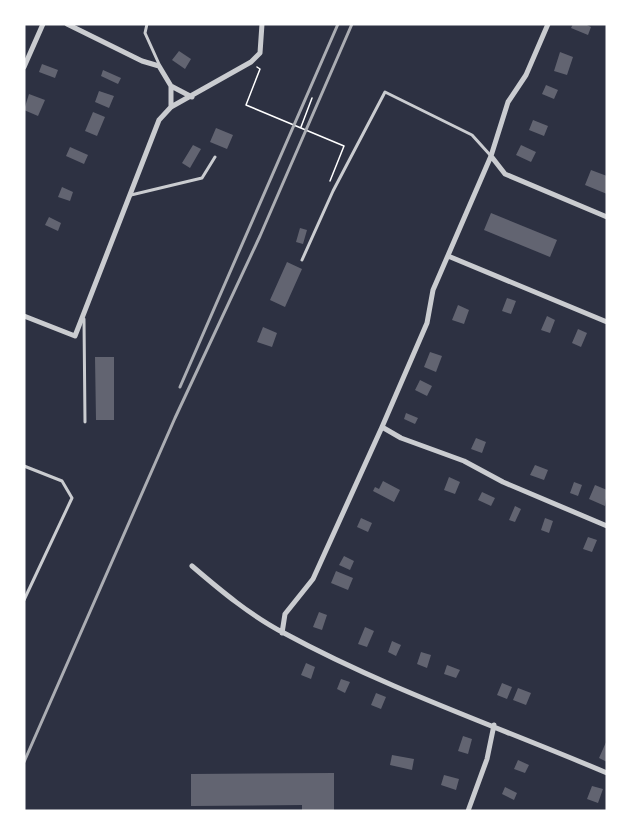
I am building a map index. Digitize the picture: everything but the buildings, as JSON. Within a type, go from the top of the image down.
[{"type":"street","points":[[24,67],[44,24]]},
{"type":"street","points":[[67,24],[142,61],[159,66],[171,86],[171,107]]},
{"type":"street","points":[[24,316],[75,336],[159,120],[171,107],[192,97],[260,53],[262,24]]},
{"type":"street","points":[[282,633],[285,614],[313,579],[382,427],[427,322],[433,290],[491,156],[508,102],[526,75],[548,24]]},
{"type":"street","points":[[171,86],[192,97]]},
{"type":"street","points":[[491,156],[506,174],[607,217]]},
{"type":"street","points":[[448,256],[607,322]]},
{"type":"street","points":[[382,427],[401,438],[464,461],[503,482],[607,526]]},
{"type":"street","points":[[192,566],[225,594],[282,633],[386,682],[607,773]]},
{"type":"street","points":[[468,811],[487,759],[494,725]]},
{"type":"lane","points":[[147,24],[145,33],[159,66]]},
{"type":"lane","points":[[302,260],[333,191],[385,92],[472,135],[491,156]]},
{"type":"lane","points":[[130,195],[202,178],[215,157]]},
{"type":"lane","points":[[83,315],[85,422]]},
{"type":"lane","points":[[24,466],[62,481],[72,498],[24,600]]},
{"type":"path","points":[[260,69],[246,105],[344,146],[330,181]]},
{"type":"path","points":[[301,128],[312,98]]},
{"type":"railway","points":[[180,387],[338,24]]},
{"type":"railway","points":[[24,762],[175,418],[260,236],[352,24]]}]
